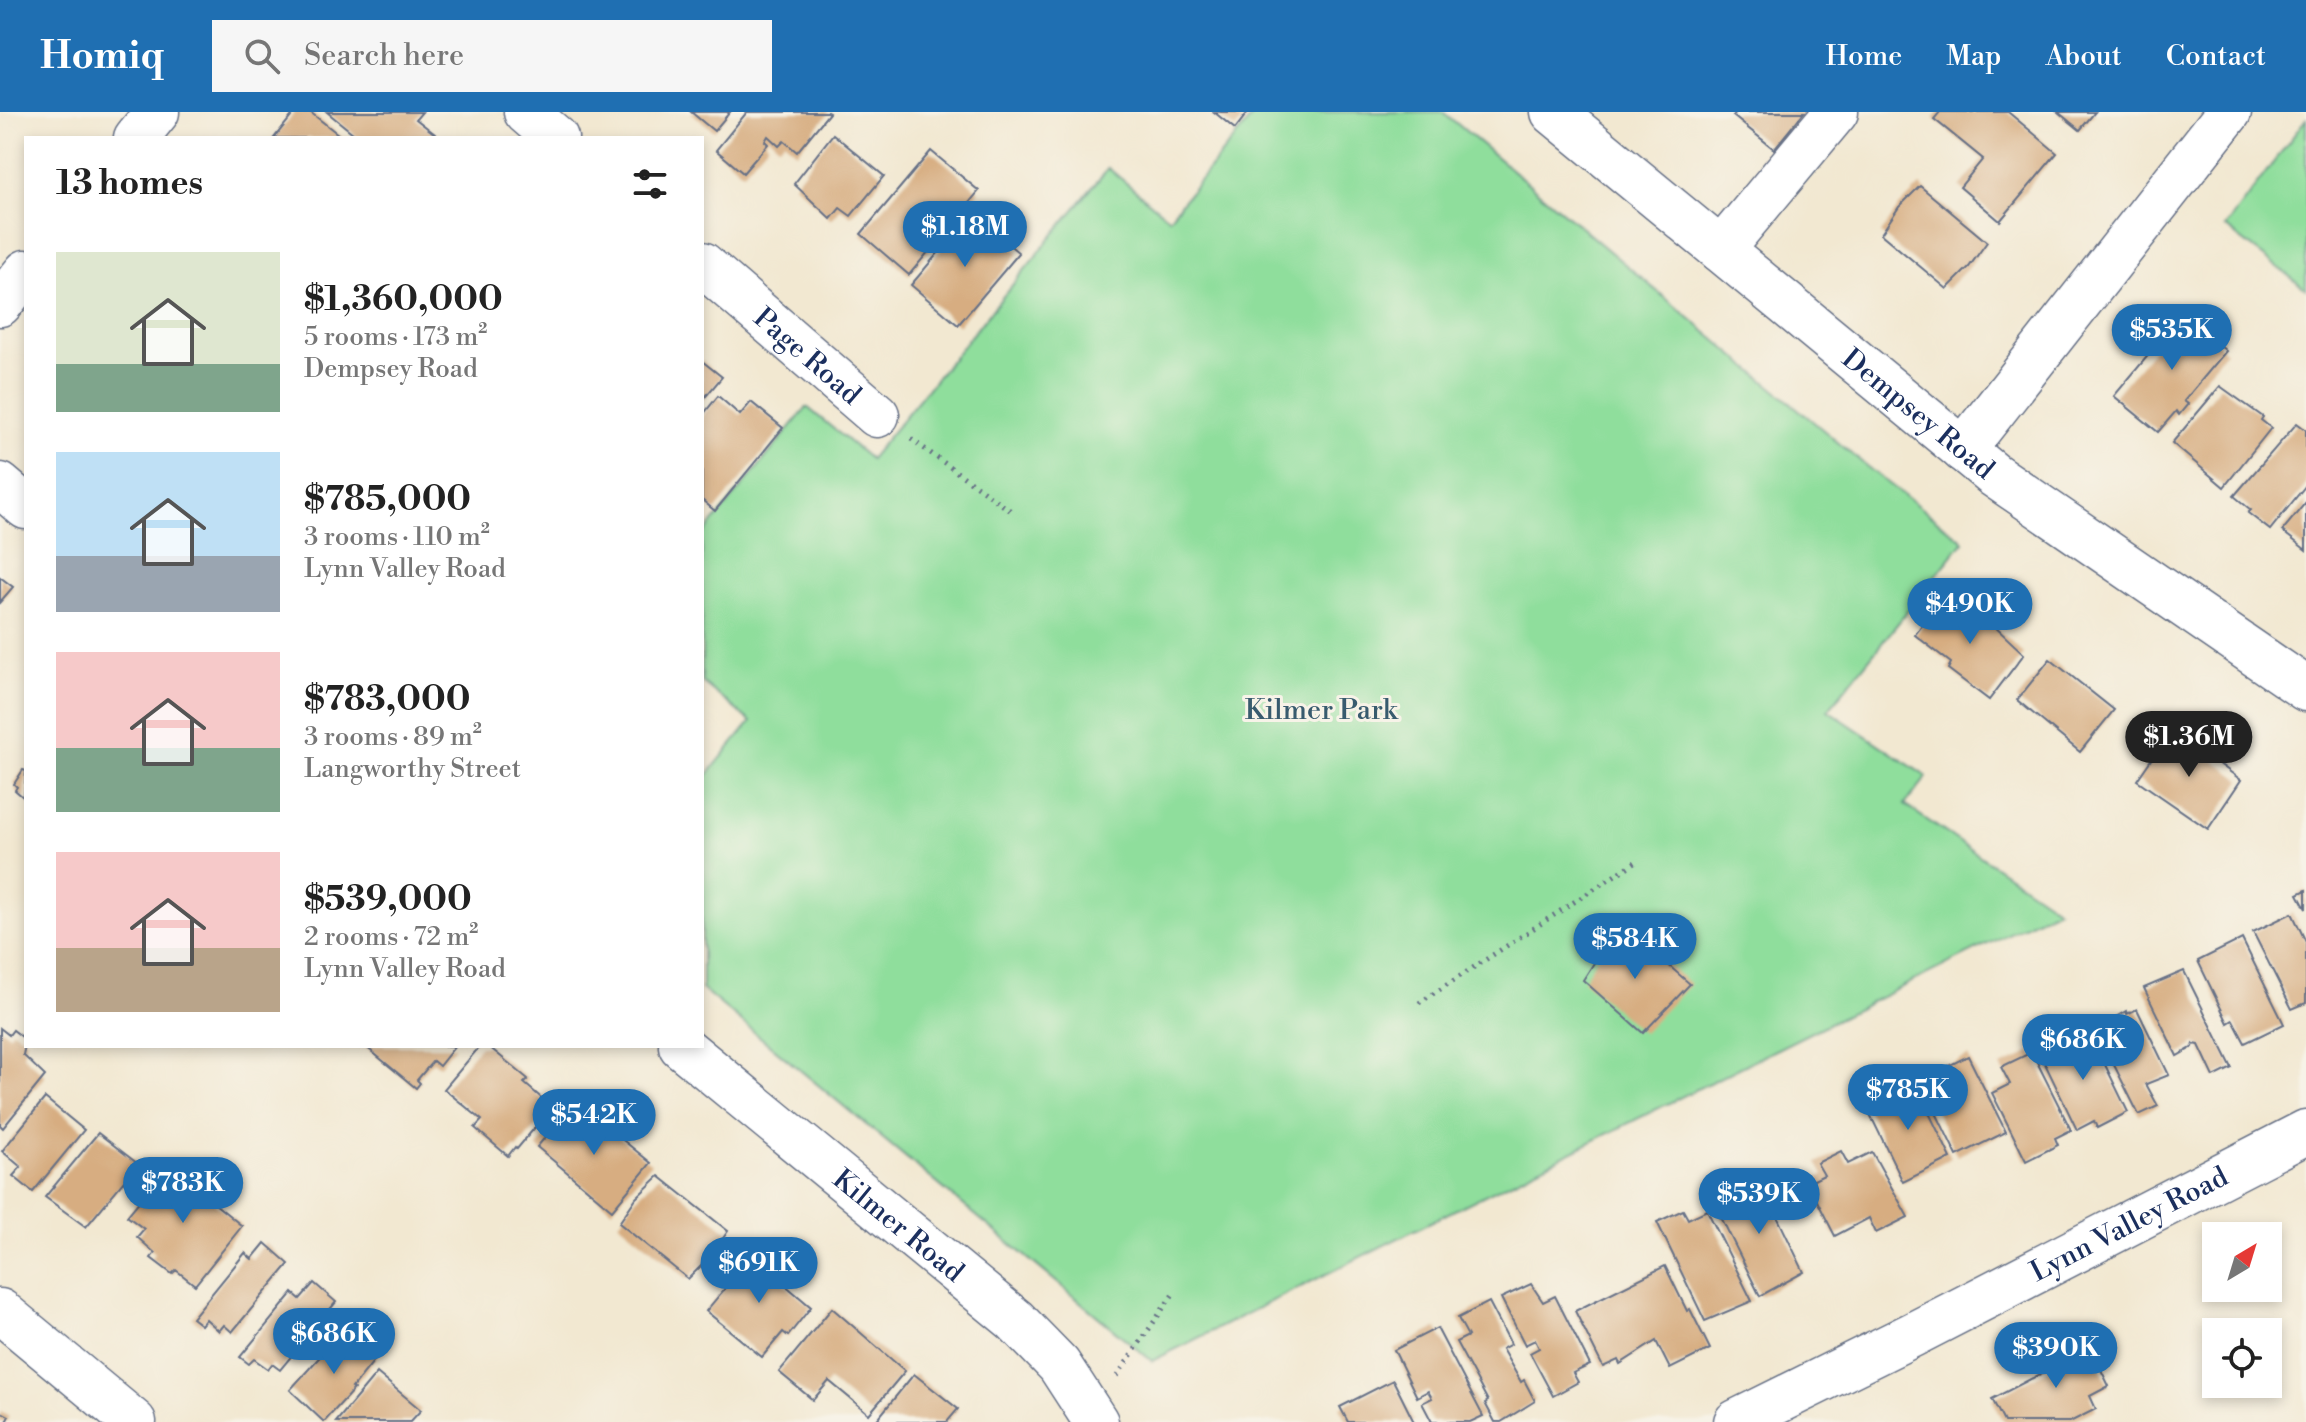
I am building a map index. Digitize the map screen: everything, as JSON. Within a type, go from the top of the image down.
[{"type":"street","points":[[138,136],[157,112]]},
{"type":"street","points":[[526,112],[554,136]]},
{"type":"street","name":"Dempsey Road","points":[[1553,112],[1994,475],[2306,689]]},
{"type":"street","points":[[1721,250],[1836,112]]},
{"type":"street","points":[[1963,450],[2229,112]]},
{"type":"street","name":"Page Road","points":[[704,266],[877,415]]},
{"type":"street","points":[[0,304],[24,274]]},
{"type":"street","points":[[0,485],[24,505]]},
{"type":"street","name":"Kilmer Road","points":[[683,1048],[1015,1320],[1059,1365],[1094,1417]]},
{"type":"street","name":"Lynn Valley Road","points":[[1736,1422],[2306,1132]]},
{"type":"street","points":[[0,1311],[134,1422]]},
{"type":"path","points":[[877,415],[1011,511]]},
{"type":"path","points":[[1419,1003],[1640,859]]},
{"type":"path","points":[[1094,1417],[1173,1294]]},
{"type":"green space","name":"Kilmer Park","points":[[1256,112],[1443,112],[1871,470],[1964,541],[1828,710],[1927,777],[1905,805],[2058,909],[1152,1361],[704,991],[704,779],[751,722],[704,684],[704,534],[807,407],[870,459],[1108,168],[1169,218]]},
{"type":"green space","points":[[2306,119],[2306,289],[2225,227]]},
{"type":"building","points":[[295,112],[310,112],[340,136],[276,136]]},
{"type":"building","points":[[327,112],[422,112],[416,119],[437,136],[357,136]]},
{"type":"building","points":[[691,112],[730,112],[714,131]]},
{"type":"building","points":[[747,112],[829,113],[797,152],[784,141],[779,146],[768,136],[765,141],[768,144],[743,173],[716,150]]},
{"type":"building","points":[[1214,112],[1248,112],[1235,129]]},
{"type":"building","points":[[1736,112],[1804,112],[1774,149],[1733,116]]},
{"type":"building","points":[[1940,112],[2008,112],[2057,153],[2000,221],[1960,187],[1983,159],[1934,119]]},
{"type":"building","points":[[2058,112],[2095,112],[2080,130]]},
{"type":"building","points":[[833,134],[884,176],[851,216],[840,208],[831,219],[794,184]]},
{"type":"building","points":[[931,151],[979,191],[909,275],[861,234]]},
{"type":"building","points":[[1920,186],[1987,242],[1969,267],[1947,289],[1881,234],[1899,207]]},
{"type":"building","points":[[972,213],[1019,253],[958,325],[911,285]]},
{"type":"building","points":[[2182,315],[2191,322],[2198,315],[2223,335],[2217,343],[2226,351],[2184,401],[2188,404],[2179,415],[2176,411],[2158,432],[2114,396]]},
{"type":"building","points":[[704,363],[722,377],[704,399]]},
{"type":"building","points":[[2220,386],[2263,417],[2261,420],[2271,428],[2224,487],[2172,443]]},
{"type":"building","points":[[718,396],[740,415],[751,402],[783,428],[715,511],[704,502],[704,414]]},
{"type":"building","points":[[2297,423],[2306,430],[2306,485],[2270,530],[2248,513],[2251,510],[2234,496]]},
{"type":"building","points":[[2306,502],[2306,550],[2282,531]]},
{"type":"building","points":[[0,577],[13,587],[0,602]]},
{"type":"building","points":[[1946,594],[1993,625],[2024,654],[1989,700],[1948,669],[1951,663],[1915,635]]},
{"type":"building","points":[[2050,659],[2114,710],[2080,752],[2017,700]]},
{"type":"building","points":[[2172,729],[2241,780],[2208,829],[2137,780]]},
{"type":"building","points":[[24,770],[24,798],[15,790],[17,787],[14,784]]},
{"type":"building","points":[[2306,890],[2306,909],[2298,894]]},
{"type":"building","points":[[2292,913],[2306,942],[2306,1003],[2292,1009],[2253,932]]},
{"type":"building","points":[[1628,930],[1690,984],[1643,1033],[1583,980],[1601,952]]},
{"type":"building","points":[[2242,939],[2284,1024],[2245,1043],[2233,1020],[2228,1023],[2198,961]]},
{"type":"building","points":[[2184,971],[2232,1068],[2214,1077],[2199,1045],[2194,1044],[2177,1056],[2144,988]]},
{"type":"building","points":[[2137,1009],[2169,1075],[2146,1084],[2158,1106],[2139,1115],[2096,1029],[2126,1011],[2127,1014]]},
{"type":"building","points":[[0,1028],[9,1035],[13,1030],[24,1038],[23,1055],[45,1076],[3,1128],[0,1125]]},
{"type":"building","points":[[2068,1032],[2076,1048],[2093,1040],[2128,1112],[2097,1128],[2094,1121],[2077,1130],[2037,1047]]},
{"type":"building","points":[[367,1048],[453,1048],[439,1066],[433,1061],[417,1080],[420,1083],[416,1088]]},
{"type":"building","points":[[478,1048],[490,1048],[528,1079],[524,1083],[552,1107],[508,1156],[475,1128],[482,1120],[444,1089]]},
{"type":"building","points":[[2032,1052],[2071,1130],[2055,1138],[2058,1145],[2026,1161],[1992,1093],[2010,1084],[2001,1067]]},
{"type":"building","points":[[1968,1056],[2006,1132],[1957,1156],[1920,1080]]},
{"type":"building","points":[[1914,1082],[1951,1158],[1903,1182],[1866,1106]]},
{"type":"building","points":[[45,1098],[84,1130],[33,1192],[13,1176],[21,1167],[2,1151]]},
{"type":"building","points":[[573,1104],[610,1135],[613,1132],[651,1163],[612,1210],[537,1147]]},
{"type":"building","points":[[98,1133],[138,1164],[86,1227],[45,1197]]},
{"type":"building","points":[[1841,1151],[1848,1164],[1872,1152],[1908,1217],[1876,1233],[1869,1218],[1835,1236],[1808,1183],[1824,1175],[1817,1163]]},
{"type":"building","points":[[168,1166],[193,1186],[202,1184],[214,1194],[215,1204],[242,1226],[195,1285],[176,1270],[172,1274],[151,1258],[155,1253],[137,1237],[144,1229],[127,1216]]},
{"type":"building","points":[[1756,1173],[1804,1272],[1760,1296],[1715,1205],[1734,1196],[1730,1186]]},
{"type":"building","points":[[659,1176],[728,1231],[710,1257],[688,1279],[619,1223],[636,1198]]},
{"type":"building","points":[[1683,1210],[1688,1219],[1707,1210],[1752,1301],[1705,1321],[1657,1222]]},
{"type":"building","points":[[265,1243],[289,1264],[232,1332],[224,1325],[219,1331],[206,1319],[201,1325],[192,1318],[245,1253],[252,1259]]},
{"type":"building","points":[[757,1250],[783,1271],[777,1278],[811,1307],[788,1336],[783,1332],[762,1357],[706,1311]]},
{"type":"building","points":[[1665,1266],[1710,1349],[1670,1369],[1656,1341],[1620,1364],[1618,1360],[1603,1367],[1575,1311]]},
{"type":"building","points":[[314,1283],[336,1302],[280,1370],[272,1364],[268,1369],[254,1359],[249,1364],[240,1357],[293,1293],[300,1299]]},
{"type":"building","points":[[1531,1284],[1543,1302],[1555,1296],[1590,1365],[1573,1373],[1578,1382],[1553,1396],[1530,1353],[1539,1348],[1535,1340],[1525,1345],[1501,1298]]},
{"type":"building","points":[[1489,1302],[1511,1344],[1502,1349],[1535,1401],[1501,1422],[1495,1422],[1485,1403],[1488,1401],[1456,1342],[1468,1336],[1458,1318]]},
{"type":"building","points":[[832,1308],[905,1371],[869,1414],[829,1381],[813,1400],[779,1372]]},
{"type":"building","points":[[1437,1328],[1483,1416],[1470,1422],[1432,1422],[1422,1403],[1432,1398],[1428,1391],[1417,1397],[1394,1350]]},
{"type":"building","points":[[344,1330],[377,1357],[324,1422],[290,1390]]},
{"type":"building","points":[[2086,1339],[2109,1386],[2090,1396],[2096,1409],[2070,1422],[2004,1422],[1992,1399],[2056,1366],[2052,1357]]},
{"type":"building","points":[[377,1373],[421,1410],[410,1422],[336,1422]]},
{"type":"building","points":[[914,1374],[958,1409],[947,1422],[875,1422]]},
{"type":"building","points":[[1393,1380],[1414,1422],[1348,1422],[1340,1407]]},
{"type":"building","points":[[0,1411],[9,1416],[6,1422],[0,1422]]}]
